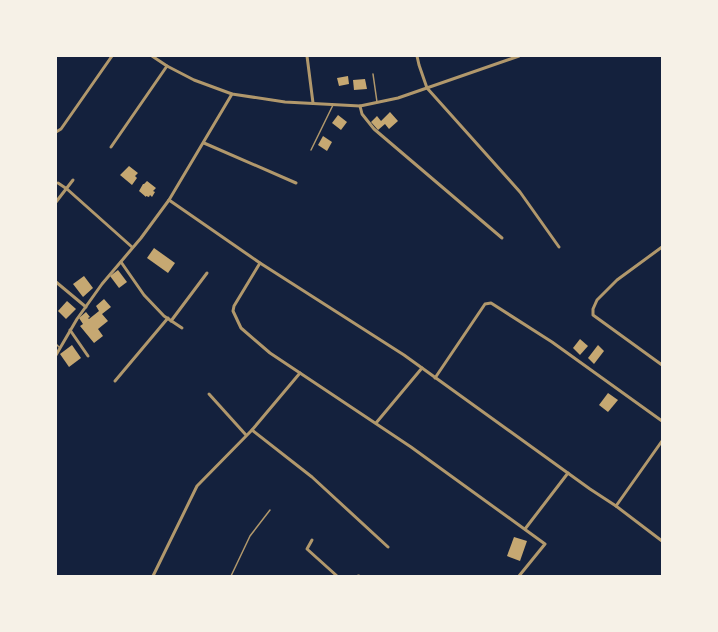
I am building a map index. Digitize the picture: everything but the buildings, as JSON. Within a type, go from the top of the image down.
[{"type":"street","points":[[56,132],[61,129],[112,56]]},
{"type":"street","points":[[152,56],[167,66],[194,80],[232,94],[285,102],[360,106],[398,98],[511,57],[519,56]]},
{"type":"street","points":[[307,56],[313,103]]},
{"type":"street","points":[[417,56],[427,88],[520,192],[559,247]]},
{"type":"street","points":[[111,147],[167,66]]},
{"type":"street","points":[[56,355],[70,330],[102,284],[169,200],[232,94]]},
{"type":"street","points":[[360,106],[362,114],[374,129],[502,238]]},
{"type":"street","points":[[204,143],[296,183]]},
{"type":"street","points":[[56,202],[74,180]]},
{"type":"street","points":[[58,183],[67,189],[132,247]]},
{"type":"street","points":[[169,200],[260,263],[422,368],[616,506],[662,541]]},
{"type":"street","points":[[662,247],[617,280],[596,300],[592,315],[662,365]]},
{"type":"street","points":[[121,262],[144,295],[169,319],[182,328]]},
{"type":"street","points":[[260,263],[236,301],[234,311],[235,317],[241,328],[253,339],[300,373],[376,423],[477,493],[545,544],[519,576]]},
{"type":"street","points":[[115,381],[207,273]]},
{"type":"street","points":[[56,282],[86,307]]},
{"type":"street","points":[[435,378],[485,304],[491,303],[552,342],[662,421]]},
{"type":"street","points":[[70,330],[88,356]]},
{"type":"street","points":[[376,423],[422,368]]},
{"type":"street","points":[[152,576],[197,486],[252,430],[300,373]]},
{"type":"street","points":[[209,394],[246,435]]},
{"type":"street","points":[[252,430],[312,477],[388,547]]},
{"type":"street","points":[[616,506],[662,441]]},
{"type":"street","points":[[525,529],[568,473]]},
{"type":"street","points":[[312,540],[307,549],[337,576]]},
{"type":"lane","points":[[373,74],[377,102]]},
{"type":"lane","points":[[311,150],[333,104]]},
{"type":"lane","points":[[56,344],[60,348]]},
{"type":"lane","points":[[231,576],[250,536],[270,510]]}]
